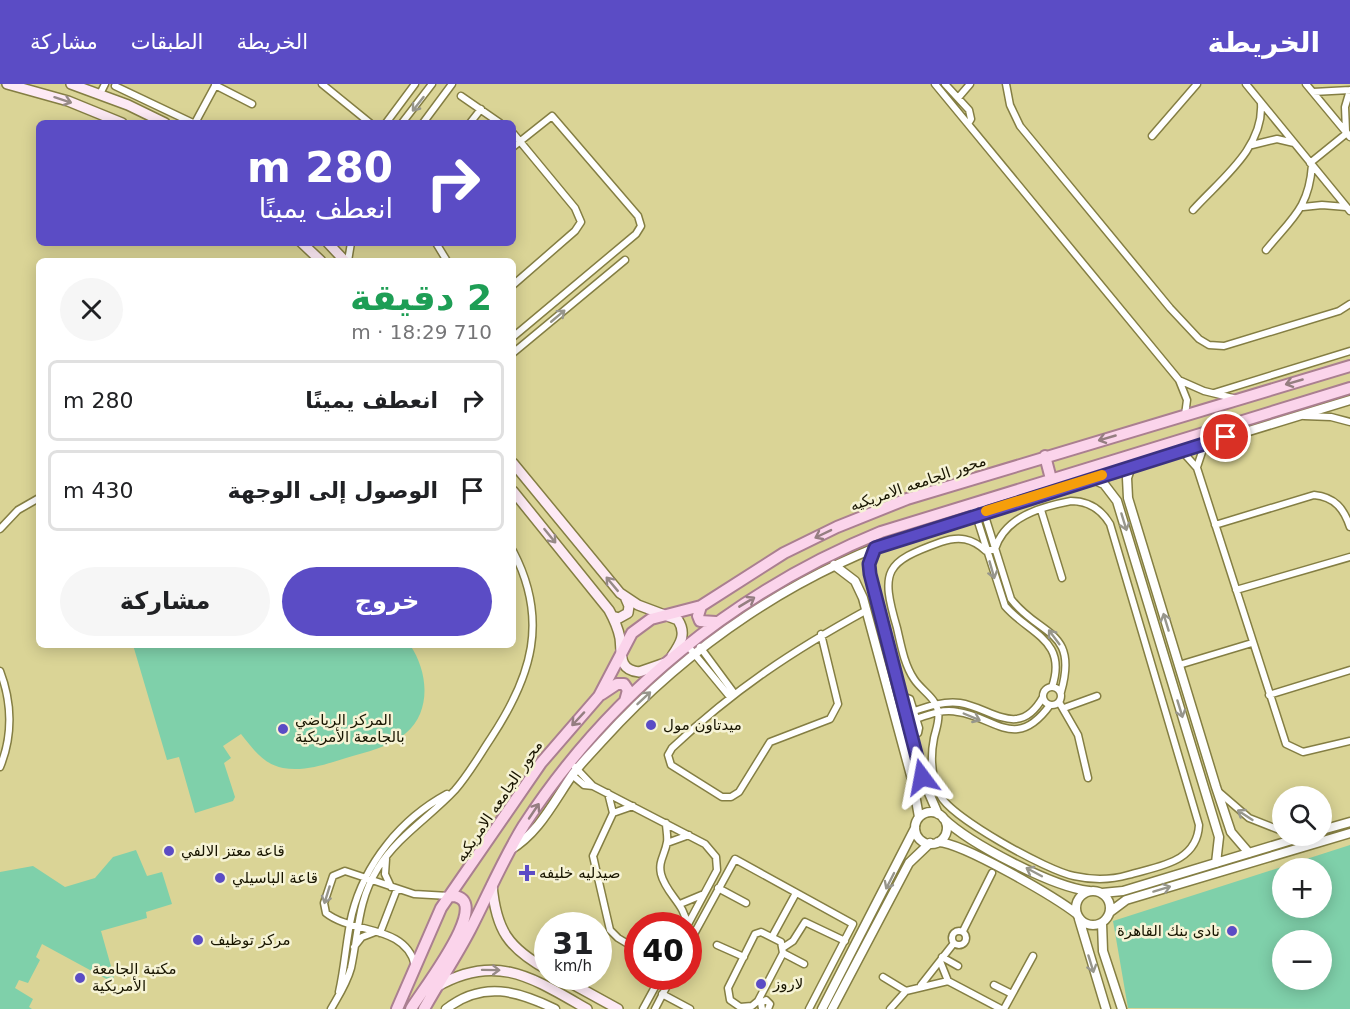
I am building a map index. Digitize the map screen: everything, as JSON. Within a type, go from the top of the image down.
[{"type":"main road","points":[[7,84],[68,101],[115,120]]},
{"type":"main road","points":[[71,84],[105,96],[148,118]]},
{"type":"main road","points":[[305,246],[318,258]]},
{"type":"main road","points":[[331,246],[344,258]]},
{"type":"main road","name":"محور الجامعه الامريكيه","points":[[397,1009],[416,971],[428,933],[449,896],[541,763],[599,696],[627,639],[637,627],[651,619],[701,606],[772,560],[861,517],[907,499],[1350,366]]},
{"type":"main road","points":[[424,1009],[468,933],[509,850],[537,805],[573,769],[625,702],[667,662],[716,622],[881,532],[1051,479],[1168,449],[1350,388]]},
{"type":"main road","points":[[1045,456],[1051,479]]},
{"type":"main road","points":[[516,467],[626,599],[629,606],[628,613],[619,618],[612,616]]},
{"type":"main road","points":[[516,495],[612,616],[620,638],[622,663],[634,672],[644,671],[667,662],[683,633],[678,620],[626,599]]},
{"type":"main road","points":[[701,606],[698,616],[700,621],[716,622]]},
{"type":"main road","points":[[599,696],[622,683],[628,690],[625,702]]},
{"type":"main road","points":[[492,882],[501,927],[510,943],[534,963]]},
{"type":"main road","points":[[411,1009],[446,955],[465,920],[467,910],[465,903],[460,897],[449,896]]},
{"type":"main road","points":[[523,976],[531,961]]},
{"type":"main road","points":[[436,987],[477,970],[506,970],[523,976],[575,1006],[587,1009]]},
{"type":"main road","points":[[583,990],[618,1009]]},
{"type":"street","points":[[105,84],[105,96]]},
{"type":"street","points":[[196,120],[216,84],[252,104]]},
{"type":"street","points":[[322,84],[366,120]]},
{"type":"street","points":[[388,120],[415,84]]},
{"type":"street","points":[[404,120],[432,84]]},
{"type":"street","points":[[425,120],[452,84]]},
{"type":"street","points":[[935,84],[1179,380],[1187,400],[1185,415]]},
{"type":"street","points":[[945,84],[970,115],[968,124]]},
{"type":"street","points":[[951,90],[957,84]]},
{"type":"street","points":[[958,98],[970,84]]},
{"type":"street","points":[[1006,84],[1010,105],[1020,126],[1170,308],[1199,339],[1209,345],[1224,346],[1339,311],[1350,304]]},
{"type":"street","points":[[1152,136],[1197,84]]},
{"type":"street","points":[[1246,84],[1348,209]]},
{"type":"street","points":[[1306,84],[1348,134]]},
{"type":"street","points":[[105,96],[116,85],[188,120]]},
{"type":"street","points":[[1313,92],[1350,90],[1345,106],[1348,134]]},
{"type":"street","points":[[461,96],[496,120]]},
{"type":"street","points":[[1193,210],[1251,146],[1260,125],[1261,102]]},
{"type":"street","points":[[472,120],[481,109]]},
{"type":"street","points":[[516,144],[552,116],[638,216],[640,222],[638,232],[516,334]]},
{"type":"street","points":[[1311,163],[1348,134]]},
{"type":"street","points":[[516,136],[575,208],[581,222],[578,228],[516,282]]},
{"type":"street","points":[[1251,146],[1277,139],[1294,143]]},
{"type":"street","points":[[1266,250],[1303,207],[1311,185],[1311,163]]},
{"type":"street","points":[[1303,207],[1322,205],[1348,209]]},
{"type":"street","points":[[516,351],[625,260]]},
{"type":"street","points":[[598,267],[606,275]]},
{"type":"street","points":[[590,273],[598,282]]},
{"type":"street","points":[[532,321],[541,330]]},
{"type":"street","points":[[1214,393],[1350,351]]},
{"type":"street","points":[[1179,380],[1238,399]]},
{"type":"street","points":[[694,912],[717,870],[716,857],[709,847],[608,793],[593,786],[584,785],[573,769],[641,700],[698,652],[819,567],[834,566],[875,548],[1131,466],[1168,449],[1181,450],[1350,400]]},
{"type":"street","points":[[1291,417],[1318,416],[1350,422]]},
{"type":"street","points":[[1197,468],[1205,443]]},
{"type":"street","points":[[1181,450],[1197,468],[1282,736],[1294,750],[1312,751],[1350,741]]},
{"type":"street","points":[[1131,466],[1127,478],[1128,498],[1215,787],[1231,832],[1249,853]]},
{"type":"street","points":[[1091,478],[1104,484],[1118,501],[1219,837],[1216,863]]},
{"type":"street","points":[[1215,525],[1314,495],[1330,499],[1337,504],[1350,527]]},
{"type":"street","points":[[0,529],[18,510],[36,500]]},
{"type":"street","points":[[1071,501],[1084,502],[1097,508],[1110,524],[1197,815],[1199,835],[1196,844],[1190,852],[1174,862],[1109,878],[1074,876],[1041,864],[963,817],[944,801],[934,780],[931,759],[937,708],[916,682],[908,666],[888,598],[889,577],[903,556],[946,540],[968,539],[986,551],[995,549],[1000,535],[1019,517],[1071,501]]},
{"type":"street","points":[[976,502],[986,551],[1005,606],[1015,618],[1043,637],[1053,652],[1056,669],[1052,687]]},
{"type":"street","points":[[1041,510],[1062,578]]},
{"type":"street","points":[[979,513],[995,549],[1011,600],[1058,640],[1065,662],[1060,692],[1061,705],[1078,735],[1088,778]]},
{"type":"street","points":[[832,1009],[909,863],[945,833],[941,816],[927,793],[870,574],[869,564],[875,548]]},
{"type":"street","points":[[1236,590],[1350,557]]},
{"type":"street","points":[[369,879],[401,839],[455,790],[501,723],[527,670],[533,635],[531,602],[526,581],[516,558]]},
{"type":"street","points":[[822,1009],[919,818],[913,783],[867,610],[855,581],[834,566]]},
{"type":"street","points":[[821,634],[836,691],[836,713],[825,721],[795,730],[770,742],[739,792],[726,798],[679,772],[668,759],[672,748],[732,695],[821,634],[867,610]]},
{"type":"street","points":[[691,642],[732,695]]},
{"type":"street","points":[[1179,665],[1252,643]]},
{"type":"street","points":[[1269,695],[1350,670]]},
{"type":"street","points":[[0,671],[7,693],[10,722],[6,750],[0,767]]},
{"type":"street","points":[[1052,687],[1060,692]]},
{"type":"street","points":[[914,711],[963,704],[1011,720],[1027,715],[1043,698],[1044,691],[1052,687]]},
{"type":"street","points":[[902,696],[910,699],[914,711],[919,731],[912,736]]},
{"type":"street","points":[[916,719],[937,708],[963,713],[991,725],[1011,729],[1032,723],[1050,705],[1061,705],[1097,696]]},
{"type":"street","points":[[1043,698],[1050,705]]},
{"type":"street","points":[[1215,787],[1225,799],[1249,818],[1272,827]]},
{"type":"street","points":[[336,1001],[353,924],[369,879],[384,848],[402,828],[429,805],[455,790]]},
{"type":"street","points":[[608,793],[613,813],[596,847],[593,861],[610,930],[624,942]]},
{"type":"street","points":[[613,813],[633,806]]},
{"type":"street","points":[[919,818],[928,812],[941,816],[965,835],[1051,881],[1102,893],[1123,891],[1272,846]]},
{"type":"street","points":[[1332,827],[1350,822]]},
{"type":"street","points":[[666,823],[667,843],[660,861],[661,874],[667,889],[680,904],[683,912]]},
{"type":"street","points":[[915,828],[919,839],[959,846],[1057,900],[1090,925],[1102,923]]},
{"type":"street","points":[[1122,1009],[1104,958],[1102,923],[1110,912],[1126,900],[1350,832]]},
{"type":"street","points":[[667,843],[689,835]]},
{"type":"street","points":[[378,932],[394,888],[385,871],[386,857]]},
{"type":"street","points":[[702,918],[735,859],[853,924],[809,1009]]},
{"type":"street","points":[[416,971],[407,948],[395,939],[329,916],[324,911],[324,903],[333,876],[340,871],[428,897],[449,896]]},
{"type":"street","points":[[963,931],[992,873]]},
{"type":"street","points":[[718,888],[746,903]]},
{"type":"street","points":[[1089,891],[1081,894],[1076,902],[1078,916],[1106,1009]]},
{"type":"street","points":[[772,937],[796,892]]},
{"type":"street","points":[[680,904],[704,893]]},
{"type":"street","points":[[1102,893],[1108,899],[1110,912]]},
{"type":"street","points":[[761,1004],[783,950],[793,941],[805,922],[845,941]]},
{"type":"street","points":[[331,1009],[349,974],[354,948],[353,924]]},
{"type":"street","points":[[921,986],[954,943],[954,933],[963,931]]},
{"type":"street","points":[[954,943],[960,945],[966,942],[966,935],[963,931]]},
{"type":"street","points":[[354,948],[362,937],[378,932]]},
{"type":"street","points":[[772,1008],[766,1000],[761,1004],[736,1007],[729,988],[755,934],[761,932],[781,942],[783,950],[804,964]]},
{"type":"street","points":[[717,945],[744,957]]},
{"type":"street","points":[[890,1009],[906,991],[948,981],[1002,1009],[1033,956]]},
{"type":"street","points":[[941,959],[958,966]]},
{"type":"street","points":[[941,959],[948,981]]},
{"type":"street","points":[[883,977],[906,991]]},
{"type":"street","points":[[994,985],[1012,994]]},
{"type":"street","points":[[643,1009],[653,990]]},
{"type":"street","points":[[655,1009],[664,990]]},
{"type":"street","points":[[446,1009],[462,999],[479,993],[506,992],[524,994],[555,1009]]},
{"type":"street","points":[[662,994],[690,1009]]},
{"type":"green space","name":"المركز الرياضي بالجامعة الأمريكية","points":[[134,648],[412,648],[421,667],[424,678],[423,702],[414,724],[400,738],[370,751],[323,765],[283,768],[259,755],[241,734],[223,746],[231,758],[224,763],[235,797],[233,801],[195,813],[179,757],[167,760]]},
{"type":"green space","name":"نادى بنك القاهرة","points":[[1350,845],[1350,1009],[1128,1008],[1113,921],[1272,870],[1272,918],[1332,918],[1332,858],[1309,858]]},
{"type":"green space","points":[[136,850],[147,876],[162,872],[172,904],[146,912],[147,918],[101,931],[114,977],[112,982],[42,944],[36,957],[40,960],[28,983],[19,980],[15,988],[33,999],[29,1007],[32,1009],[0,1009],[0,872],[33,866],[65,887],[95,878],[113,857]]},
{"type":"slow traffic","points":[[986,511],[1102,475]]},
{"type":"place","name":"ميدتاون مول","points":[[651,725]]},
{"type":"place","name":"المركز الرياضي بالجامعة الأمريكية","points":[[283,729]]},
{"type":"place","name":"قاعة معتز الالفي","points":[[169,851]]},
{"type":"place","name":"صيدليه خليفه","points":[[527,873]]},
{"type":"place","name":"قاعة الباسيلي","points":[[220,878]]},
{"type":"place","name":"نادى بنك القاهرة","points":[[1232,931]]},
{"type":"place","name":"مركز توظيف","points":[[198,940]]},
{"type":"place","name":"مكتبة الجامعة الأمريكية","points":[[80,978]]},
{"type":"place","name":"لاروز","points":[[761,984]]},
{"type":"route","points":[[922,777],[870,574],[869,564],[875,548],[975,514],[1226,437]]}]
